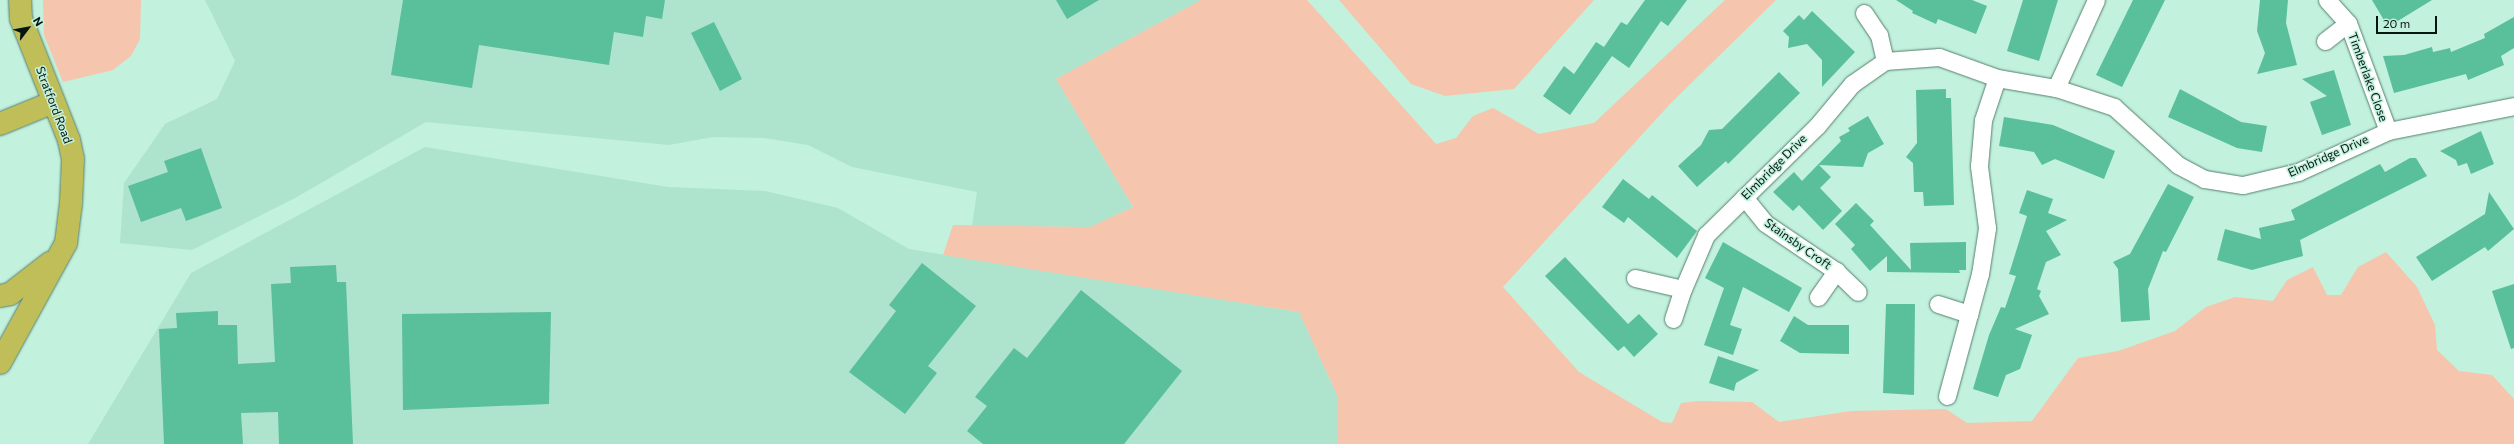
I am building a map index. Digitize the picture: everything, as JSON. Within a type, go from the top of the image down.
[{"type":"highway","name":"Stratford Road","points":[[0,364],[57,257],[70,226],[73,159],[54,102],[21,19],[20,0]]},
{"type":"highway","points":[[0,124],[54,102]]},
{"type":"highway","points":[[0,296],[10,294],[57,257]]},
{"type":"street","points":[[2056,88],[2096,0]]},
{"type":"street","name":"Timberlake Close","points":[[2328,0],[2348,23],[2388,131]]},
{"type":"street","points":[[1864,13],[1879,35],[1885,61]]},
{"type":"street","name":"Timberlake Close","points":[[2325,41],[2348,23]]},
{"type":"street","name":"Elmbridge Drive","points":[[1673,319],[1683,289],[1706,235],[1817,126],[1852,84],[1885,61],[1939,57],[1997,78],[2056,88],[2114,107],[2178,165],[2204,179],[2243,185],[2298,172],[2388,131],[2513,110]]},
{"type":"street","points":[[1947,396],[1969,314],[1987,228],[1979,166],[1983,120],[1997,78]]},
{"type":"street","name":"Stainsby Croft","points":[[1744,197],[1765,222],[1836,271],[1858,292]]},
{"type":"street","name":"Stainsby Croft","points":[[1818,297],[1836,271]]},
{"type":"street","points":[[1635,278],[1683,289]]},
{"type":"street","points":[[1938,304],[1969,314]]},
{"type":"shaded area","points":[[43,0],[141,0],[140,39],[131,56],[113,70],[63,82],[44,35]]},
{"type":"shaded area","points":[[205,0],[1201,0],[1056,79],[1133,207],[1090,227],[972,226],[977,192],[852,167],[808,145],[764,138],[713,137],[669,145],[426,122],[297,197],[192,250],[120,243],[124,183],[165,124],[217,99],[235,61]]},
{"type":"shaded area","points":[[1201,0],[1307,0],[1436,144],[1456,138],[1473,116],[1493,108],[1539,134],[1594,123],[1725,0],[1776,0],[1670,104],[1503,287],[1579,372],[1662,422],[1672,423],[1681,403],[1699,401],[1752,402],[1779,422],[1851,411],[1946,409],[1967,423],[2032,421],[2078,358],[2118,351],[2175,331],[2206,307],[2235,297],[2273,301],[2287,280],[2313,267],[2327,295],[2341,295],[2358,267],[2386,252],[2417,287],[2435,325],[2437,350],[2459,371],[2492,375],[2514,399],[2514,444],[1337,444],[1337,395],[1299,312],[943,255],[953,225],[1090,227],[1133,207],[1056,79]]},
{"type":"shaded area","points":[[1339,0],[1594,0],[1514,89],[1445,96],[1411,84]]},
{"type":"shaded area","points":[[425,147],[668,187],[765,191],[838,208],[909,249],[1299,312],[1337,395],[1337,444],[88,444],[191,273]]},
{"type":"building","points":[[403,0],[665,0],[662,19],[646,16],[643,37],[614,32],[609,65],[479,45],[472,88],[391,75]]},
{"type":"building","points":[[1056,0],[1099,0],[1067,19]]},
{"type":"building","points":[[1645,0],[1687,0],[1668,26],[1661,21],[1629,68],[1612,56],[1570,115],[1543,96],[1564,66],[1574,74],[1596,42],[1604,47],[1621,22],[1627,25]]},
{"type":"building","points":[[1896,0],[1972,0],[1987,6],[1976,34],[1938,19],[1936,24],[1912,13],[1913,11]]},
{"type":"building","points":[[2023,0],[2058,0],[2039,61],[2007,51]]},
{"type":"building","points":[[2133,0],[2165,0],[2122,87],[2096,75]]},
{"type":"building","points":[[2260,0],[2288,0],[2286,23],[2297,65],[2257,74],[2265,53],[2257,31]]},
{"type":"building","points":[[2372,0],[2432,0],[2388,27]]},
{"type":"building","points":[[1812,11],[1855,52],[1822,87],[1822,60],[1807,44],[1788,48],[1789,37],[1783,31],[1799,15],[1804,20]]},
{"type":"building","points":[[2514,17],[2514,48],[2501,56],[2504,65],[2468,80],[2466,74],[2394,93],[2383,56],[2404,55],[2432,47],[2433,52],[2450,48],[2451,52],[2485,38],[2484,34]]},
{"type":"building","points":[[714,22],[742,79],[720,91],[691,33]]},
{"type":"building","points":[[2334,70],[2351,125],[2322,135],[2310,102],[2327,96],[2302,79]]},
{"type":"building","points":[[1779,72],[1800,93],[1728,164],[1726,161],[1697,187],[1678,166],[1701,145],[1709,130],[1722,129]]},
{"type":"building","points":[[1946,89],[1946,98],[1951,98],[1954,205],[1924,206],[1923,192],[1914,192],[1913,163],[1906,157],[1917,143],[1916,90]]},
{"type":"building","points":[[2180,89],[2241,122],[2267,126],[2262,152],[2237,148],[2168,117]]},
{"type":"building","points":[[1868,116],[1884,144],[1868,153],[1863,167],[1819,165],[1831,177],[1820,188],[1842,211],[1823,230],[1799,205],[1793,211],[1773,192],[1794,172],[1802,181],[1841,141],[1839,137],[1850,131],[1848,128]]},
{"type":"building","points":[[2004,117],[2053,125],[2115,151],[2104,179],[2055,159],[2042,165],[2034,152],[1999,146]]},
{"type":"building","points":[[2481,131],[2494,164],[2471,174],[2467,163],[2458,166],[2456,160],[2440,151]]},
{"type":"building","points":[[201,148],[222,208],[186,221],[181,208],[141,222],[128,186],[168,172],[164,161]]},
{"type":"building","points":[[2410,158],[2416,158],[2427,176],[2300,240],[2303,256],[2252,270],[2217,260],[2225,229],[2261,239],[2259,228],[2295,220],[2291,210],[2380,164],[2385,172]]},
{"type":"building","points":[[1623,179],[1649,199],[1652,195],[1697,231],[1677,258],[1628,217],[1624,223],[1602,207]]},
{"type":"building","points":[[2168,184],[2194,197],[2166,252],[2163,251],[2148,289],[2150,320],[2121,322],[2118,269],[2113,262],[2130,254]]},
{"type":"building","points":[[2027,190],[2053,199],[2048,213],[2067,220],[2046,231],[2061,255],[2046,262],[2037,289],[2041,291],[2039,296],[2049,314],[2015,329],[2032,335],[2020,369],[2006,375],[1998,397],[1973,389],[1989,335],[2001,307],[2005,308],[2016,276],[2009,274],[2027,216],[2019,213]]},
{"type":"building","points":[[2489,192],[2514,229],[2488,251],[2485,247],[2432,281],[2416,257],[2485,214]]},
{"type":"building","points":[[1856,203],[1874,221],[1870,225],[1911,270],[1910,243],[1966,242],[1966,270],[1959,270],[1960,273],[1887,272],[1887,256],[1870,271],[1851,249],[1855,245],[1835,224]]},
{"type":"building","points":[[1723,242],[1802,288],[1789,312],[1743,287],[1730,325],[1742,329],[1733,355],[1704,345],[1724,288],[1705,278]]},
{"type":"building","points":[[1565,257],[1628,324],[1639,314],[1658,334],[1634,357],[1624,346],[1618,351],[1545,276]]},
{"type":"building","points":[[922,263],[976,306],[928,366],[937,373],[905,414],[849,372],[896,311],[889,305]]},
{"type":"building","points":[[336,265],[337,282],[346,282],[353,444],[279,444],[278,412],[241,413],[243,444],[164,444],[159,329],[177,328],[176,313],[218,311],[218,325],[237,325],[238,364],[275,362],[271,284],[291,283],[290,267]]},
{"type":"building","points":[[2514,284],[2514,348],[2511,349],[2492,291]]},
{"type":"building","points":[[1081,290],[1182,371],[1124,444],[983,444],[967,431],[987,406],[975,397],[1014,348],[1027,358]]},
{"type":"building","points":[[1886,304],[1915,304],[1914,395],[1883,393]]},
{"type":"building","points":[[551,312],[549,404],[403,410],[402,314]]},
{"type":"building","points":[[1794,316],[1808,325],[1849,325],[1849,354],[1800,353],[1780,341]]},
{"type":"building","points":[[1718,356],[1759,370],[1736,383],[1734,391],[1709,383]]}]
